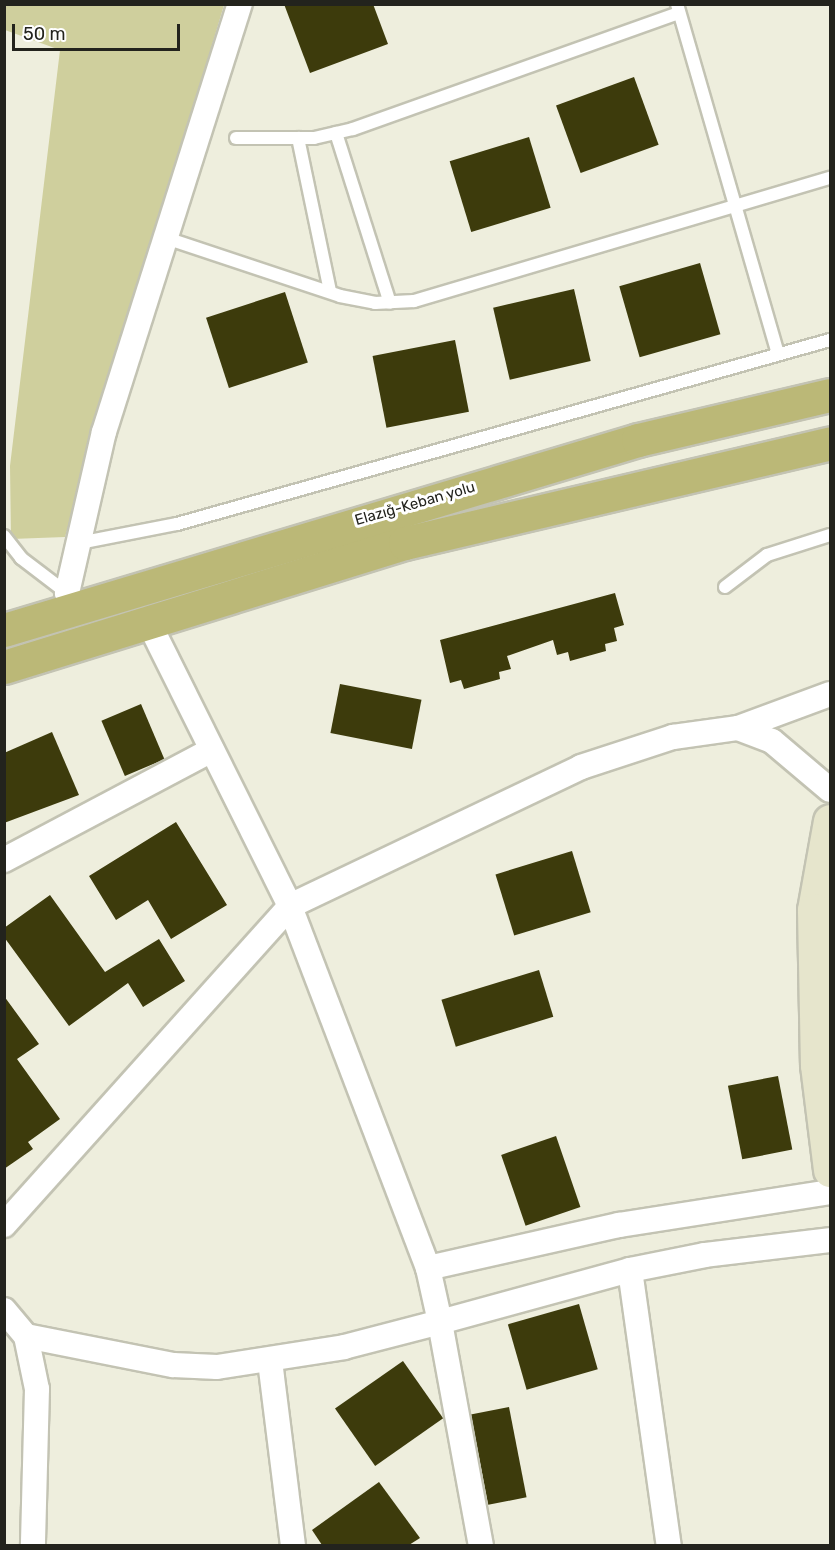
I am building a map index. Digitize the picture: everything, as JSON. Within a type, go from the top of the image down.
[{"type":"highway","name":"Elazığ-Keban yolu","points":[[4,630],[69,600],[638,440],[831,395]]},
{"type":"highway","points":[[4,667],[405,543],[827,445]]},
{"type":"main road","points":[[831,821],[814,910],[817,1065],[831,1170]]},
{"type":"street","points":[[69,600],[79,543],[104,432],[240,4]]},
{"type":"street","points":[[148,621],[290,906],[428,1268],[440,1322],[480,1545]]},
{"type":"street","points":[[4,1225],[290,906],[581,766],[672,737],[738,728],[831,694]]},
{"type":"street","points":[[738,728],[772,741],[831,790]]},
{"type":"street","points":[[4,860],[212,750]]},
{"type":"street","points":[[428,1268],[619,1225],[831,1192]]},
{"type":"street","points":[[26,1336],[173,1365],[270,1361],[440,1322],[630,1270],[705,1255],[831,1240]]},
{"type":"street","points":[[630,1270],[669,1545]]},
{"type":"street","points":[[4,1310],[26,1336],[37,1389],[33,1545]]},
{"type":"street","points":[[270,1361],[293,1545]]},
{"type":"lane","points":[[236,138],[298,138],[336,133],[404,115],[678,9],[738,205],[778,353]]},
{"type":"lane","points":[[336,133],[390,303]]},
{"type":"lane","points":[[298,138],[330,291]]},
{"type":"lane","points":[[166,238],[330,291],[390,303],[414,301],[831,178]]},
{"type":"lane","points":[[79,543],[177,524],[778,353],[831,340]]},
{"type":"lane","points":[[725,587],[767,555],[831,535]]},
{"type":"lane","points":[[4,536],[21,558],[69,600]]},
{"type":"green space","points":[[5,5],[224,5],[65,537],[11,539],[10,466],[60,50],[5,30]]},
{"type":"building","points":[[284,4],[373,4],[388,44],[310,73]]},
{"type":"building","points":[[634,77],[659,145],[581,173],[556,105]]},
{"type":"building","points":[[529,137],[551,208],[471,232],[450,161]]},
{"type":"building","points":[[700,263],[720,334],[640,357],[619,286]]},
{"type":"building","points":[[574,289],[591,361],[510,380],[493,308]]},
{"type":"building","points":[[285,292],[308,362],[229,388],[206,318]]},
{"type":"building","points":[[455,340],[469,412],[386,428],[373,356]]},
{"type":"building","points":[[615,593],[624,625],[614,628],[617,641],[605,644],[606,651],[570,661],[568,652],[557,655],[553,640],[507,656],[511,669],[499,672],[500,679],[464,689],[461,680],[450,683],[440,640]]},
{"type":"building","points":[[340,684],[421,700],[412,749],[330,733]]},
{"type":"building","points":[[141,704],[164,759],[125,776],[101,721]]},
{"type":"building","points":[[52,732],[79,795],[4,823],[4,753]]},
{"type":"building","points":[[176,822],[227,905],[171,939],[148,900],[116,920],[89,876]]},
{"type":"building","points":[[572,851],[591,912],[514,936],[495,874]]},
{"type":"building","points":[[50,895],[105,972],[159,939],[185,981],[143,1007],[128,983],[69,1026],[4,937],[4,928]]},
{"type":"building","points":[[539,970],[553,1017],[456,1047],[441,1000]]},
{"type":"building","points":[[4,996],[39,1044],[17,1059],[60,1119],[28,1142],[33,1149],[4,1169]]},
{"type":"building","points":[[778,1076],[792,1150],[742,1159],[728,1086]]},
{"type":"building","points":[[556,1136],[580,1207],[526,1226],[501,1155]]},
{"type":"building","points":[[579,1304],[598,1369],[527,1390],[508,1324]]},
{"type":"building","points":[[403,1361],[443,1418],[375,1466],[335,1409]]},
{"type":"building","points":[[509,1407],[527,1497],[488,1505],[471,1414]]},
{"type":"building","points":[[379,1482],[420,1538],[409,1545],[322,1545],[312,1530]]}]
